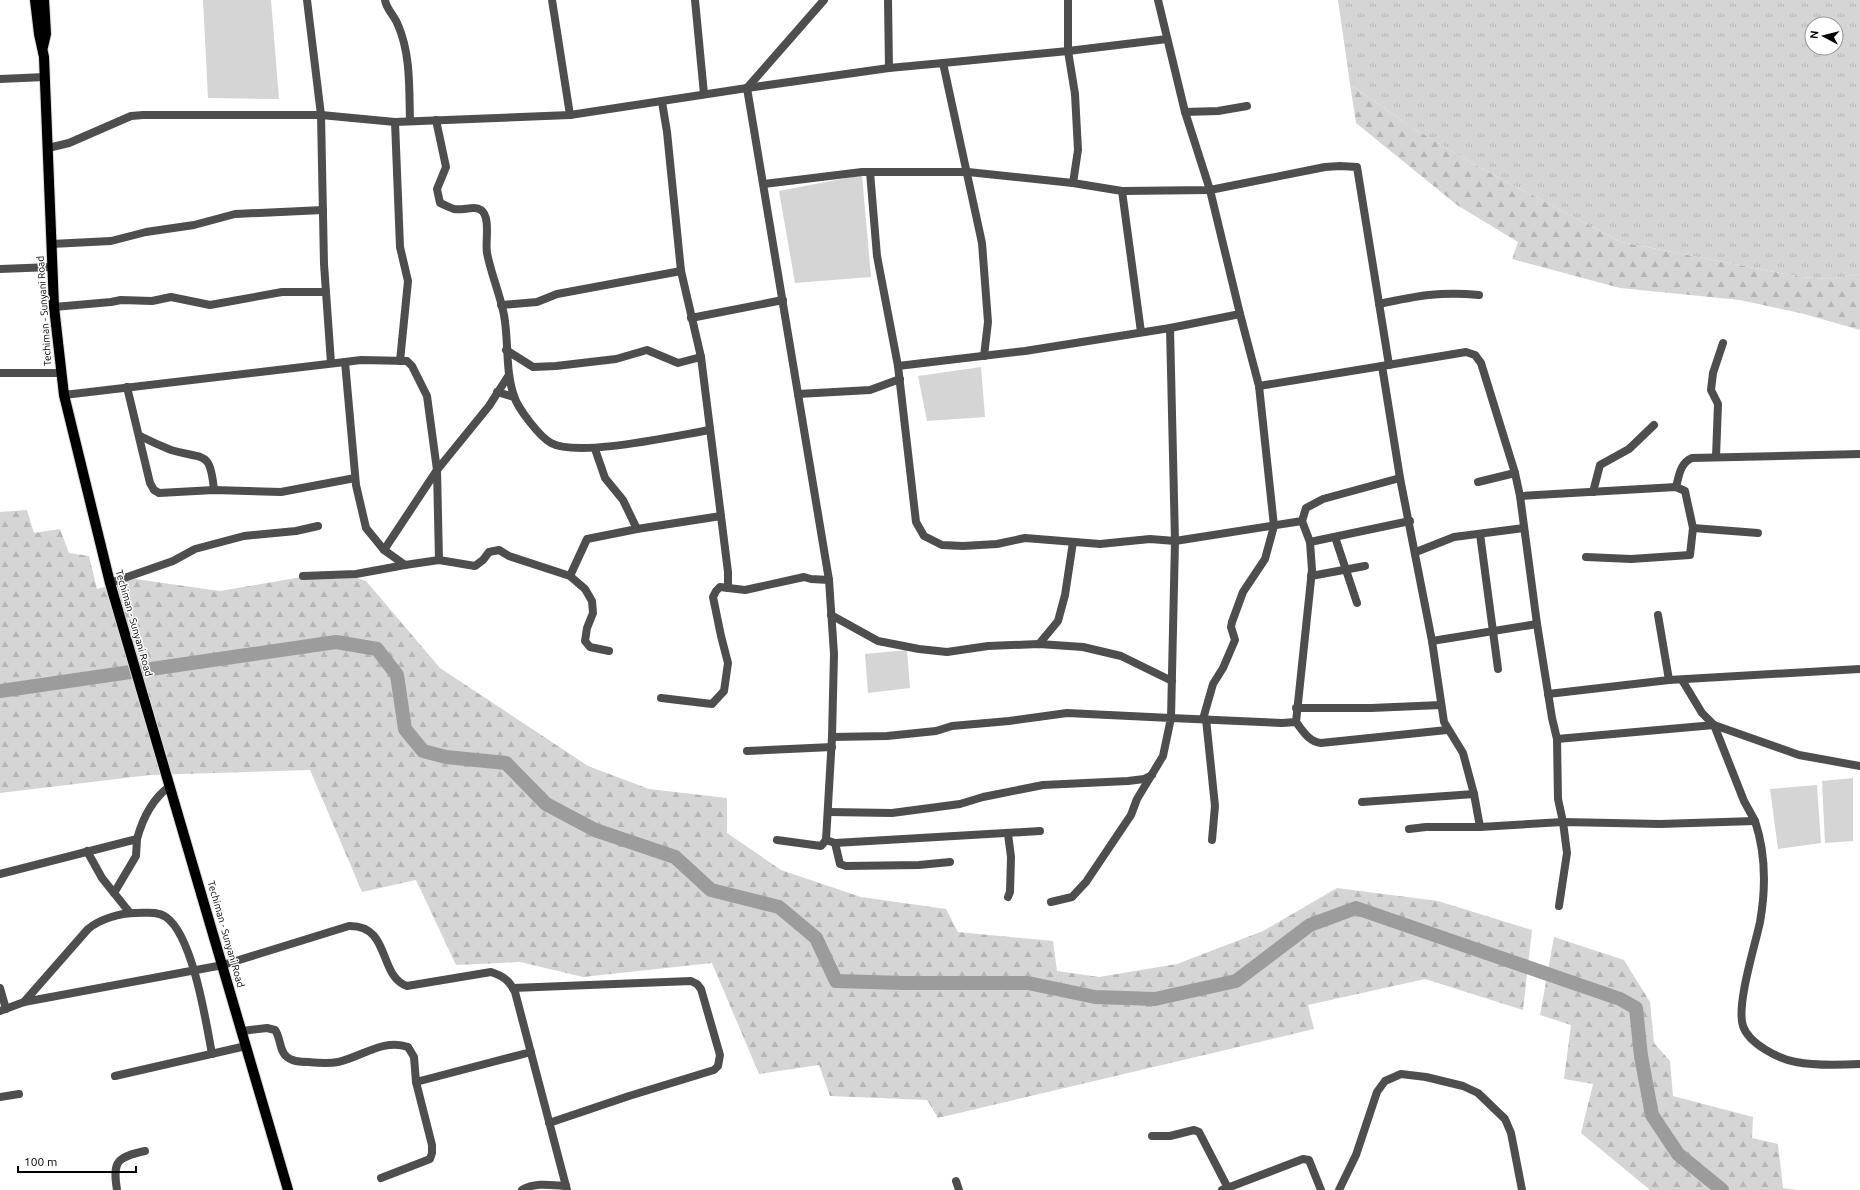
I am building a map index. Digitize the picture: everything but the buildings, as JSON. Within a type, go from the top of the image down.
[{"type":"main road","points":[[35,0],[39,34],[43,47]]},
{"type":"main road","points":[[43,47],[46,34],[44,0]]},
{"type":"main road","name":"Techiman - Sunyani Road","points":[[43,47],[54,307],[64,395],[127,646],[223,965],[288,1190]]},
{"type":"street","points":[[307,0],[321,115],[326,292],[331,363]]},
{"type":"street","points":[[385,0],[398,24],[406,55],[408,67],[410,121]]},
{"type":"street","points":[[552,0],[570,115]]},
{"type":"street","points":[[695,0],[704,94]]},
{"type":"street","points":[[747,88],[824,0]]},
{"type":"street","points":[[888,0],[889,68]]},
{"type":"street","points":[[1068,0],[1068,51],[1075,94],[1078,150],[1073,183]]},
{"type":"street","points":[[1158,0],[1185,112],[1210,190],[1259,386],[1274,526],[1265,559],[1243,592],[1232,622],[1231,627],[1235,640],[1214,684],[1204,719],[1215,806],[1212,840]]},
{"type":"street","points":[[48,148],[69,143],[131,116],[321,115],[395,122],[570,115],[662,102],[704,94],[889,68],[1068,51],[1167,39]]},
{"type":"street","points":[[943,63],[968,172],[982,243],[988,322],[984,356]]},
{"type":"street","points":[[0,79],[45,77]]},
{"type":"street","points":[[747,88],[829,580],[834,654],[832,747],[826,840],[821,846],[777,840]]},
{"type":"street","points":[[662,102],[667,132],[681,272],[701,357],[728,572],[728,588]]},
{"type":"street","points":[[1185,112],[1218,112],[1247,106]]},
{"type":"street","points":[[436,120],[446,167],[437,189],[440,203],[454,209],[465,210],[475,207],[481,210],[486,216],[486,252],[504,315],[509,375],[514,397],[525,416],[551,443],[562,446],[595,449],[710,430]]},
{"type":"street","points":[[395,122],[400,247],[408,281],[400,361]]},
{"type":"street","points":[[764,184],[870,172],[968,172],[1073,183],[1122,190],[1210,190],[1325,167],[1356,167],[1379,304],[1385,365],[1400,478],[1416,552],[1432,641],[1444,722],[1447,730],[1463,753],[1474,794],[1480,827]]},
{"type":"street","points":[[870,172],[877,256],[900,379],[916,522],[924,536],[942,545],[963,546],[997,544],[1025,538],[1100,544],[1150,539],[1176,541],[1302,521]]},
{"type":"street","points":[[1122,190],[1141,332]]},
{"type":"street","points":[[51,244],[111,241],[146,232],[194,225],[235,214],[323,210]]},
{"type":"street","points":[[0,269],[52,267]]},
{"type":"street","points":[[501,305],[537,302],[557,294],[681,272]]},
{"type":"street","points":[[54,307],[121,300],[152,301],[171,297],[210,305],[282,292],[326,292]]},
{"type":"street","points":[[1379,304],[1435,294],[1454,293],[1479,295]]},
{"type":"street","points":[[691,318],[783,300]]},
{"type":"street","points":[[898,366],[1025,351],[1170,328],[1240,314]]},
{"type":"street","points":[[1050,902],[1072,897],[1086,882],[1130,815],[1137,799],[1163,756],[1171,718],[1176,541],[1170,328]]},
{"type":"street","points":[[1716,457],[1718,404],[1711,390],[1713,373],[1723,343]]},
{"type":"street","points":[[506,350],[533,367],[556,366],[616,359],[647,350],[678,363],[701,357]]},
{"type":"street","points":[[1259,386],[1466,352],[1475,355],[1482,363],[1515,473],[1520,496],[1537,624],[1557,739],[1557,788],[1567,853],[1559,906]]},
{"type":"street","points":[[64,395],[331,363],[407,361],[412,366],[427,396],[437,470],[439,560]]},
{"type":"street","points":[[345,362],[356,478],[366,528],[384,550],[405,565]]},
{"type":"street","points":[[0,373],[61,374]]},
{"type":"street","points":[[384,550],[437,470],[489,406],[509,375]]},
{"type":"street","points":[[798,394],[870,390],[900,379]]},
{"type":"street","points":[[127,387],[140,436],[150,483],[154,490],[166,493],[214,490],[281,492],[356,478]]},
{"type":"street","points":[[497,392],[514,397]]},
{"type":"street","points":[[1593,492],[1600,465],[1629,449],[1654,425]]},
{"type":"street","points":[[140,436],[172,450],[202,457],[212,470],[214,490]]},
{"type":"street","points":[[595,449],[605,478],[623,500],[637,528]]},
{"type":"street","points":[[1676,487],[1682,465],[1686,460],[1692,458],[1860,454]]},
{"type":"street","points":[[1478,482],[1515,473]]},
{"type":"street","points":[[1400,478],[1323,499],[1306,508],[1302,521],[1310,542],[1311,576],[1296,708],[1296,722],[1314,742],[1321,743],[1447,730]]},
{"type":"street","points":[[1520,496],[1676,487],[1684,491],[1693,528],[1692,551],[1690,555],[1631,559],[1586,556]]},
{"type":"street","points":[[570,576],[587,539],[637,528],[721,516]]},
{"type":"street","points":[[1310,542],[1410,521]]},
{"type":"street","points":[[110,583],[173,561],[186,552],[195,549],[244,536],[296,531],[318,526]]},
{"type":"street","points":[[1416,552],[1454,538],[1524,528]]},
{"type":"street","points":[[1693,528],[1758,533]]},
{"type":"street","points":[[1480,534],[1498,669]]},
{"type":"street","points":[[1335,537],[1357,603]]},
{"type":"street","points":[[1039,644],[1058,621],[1065,595],[1073,542]]},
{"type":"street","points":[[303,576],[356,574],[439,560],[474,566],[483,560],[489,552],[499,550],[509,556],[570,576],[585,589],[592,601],[593,613],[587,628],[585,641],[590,647],[609,650]]},
{"type":"street","points":[[1311,576],[1365,566]]},
{"type":"street","points":[[661,698],[712,704],[724,691],[728,663],[713,597],[720,587],[745,590],[804,577],[829,580]]},
{"type":"street","points":[[831,615],[878,641],[919,649],[947,652],[988,646],[1039,644],[1083,647],[1121,656],[1172,681]]},
{"type":"street","points":[[1658,616],[1669,680]]},
{"type":"street","points":[[1432,641],[1537,624]]},
{"type":"street","points":[[1548,694],[1669,680],[1860,669]]},
{"type":"street","points":[[1682,680],[1702,713],[1714,724],[1799,755],[1860,766]]},
{"type":"street","points":[[1296,708],[1371,708],[1441,705]]},
{"type":"street","points":[[832,737],[894,735],[936,731],[952,726],[1009,722],[1067,713],[1282,723],[1296,722]]},
{"type":"street","points":[[1557,739],[1714,724]]},
{"type":"street","points":[[1714,724],[1744,801],[1754,821],[1761,840],[1764,857],[1760,922],[1743,998],[1741,1016],[1743,1028],[1753,1041],[1762,1048],[1777,1056],[1796,1062],[1860,1064]]},
{"type":"street","points":[[747,751],[832,747]]},
{"type":"street","points":[[828,812],[892,813],[960,804],[983,797],[1043,784],[1128,781],[1144,779],[1152,775]]},
{"type":"street","points":[[114,893],[136,856],[137,839],[141,823],[158,794],[170,786]]},
{"type":"street","points":[[1362,802],[1474,794]]},
{"type":"street","points":[[1409,829],[1426,827],[1480,827],[1563,822],[1660,824],[1754,821]]},
{"type":"street","points":[[826,840],[830,843],[835,843],[1040,831]]},
{"type":"street","points":[[1008,834],[1011,857],[1010,892],[1008,898]]},
{"type":"street","points":[[0,874],[137,839]]},
{"type":"street","points":[[835,843],[838,861],[840,864],[846,866],[919,866],[950,862]]},
{"type":"street","points":[[87,851],[99,873],[130,913]]},
{"type":"street","points":[[24,1002],[88,929],[96,922],[130,913],[157,913],[166,917],[176,927],[195,970],[212,1054]]},
{"type":"street","points":[[0,988],[3,1010],[24,1002],[223,965],[349,926],[357,926],[366,929],[376,938],[394,977],[400,984],[407,986],[491,972],[505,978],[510,982],[513,988],[567,1188],[545,1184],[527,1187],[522,1190]]},
{"type":"street","points":[[513,988],[691,981],[697,984],[701,989],[720,1055],[718,1066],[714,1070],[629,1096],[550,1123]]},
{"type":"street","points":[[242,1031],[267,1028],[275,1030],[279,1036],[282,1051],[287,1057],[295,1061],[322,1064],[338,1062],[392,1044],[401,1044],[408,1047],[414,1057],[416,1082],[432,1145],[432,1154],[430,1159],[381,1178]]},
{"type":"street","points":[[115,1076],[246,1046]]},
{"type":"street","points":[[416,1082],[531,1052]]},
{"type":"street","points":[[1339,1190],[1356,1155],[1376,1092],[1385,1081],[1401,1074],[1426,1077],[1463,1086],[1478,1093],[1490,1104],[1505,1119],[1511,1132],[1522,1190]]},
{"type":"street","points":[[0,1097],[19,1094]]},
{"type":"street","points":[[1152,1136],[1170,1136],[1194,1130],[1199,1132],[1226,1189],[1303,1159],[1309,1160],[1321,1190]]},
{"type":"street","points":[[117,1190],[115,1174],[118,1164],[124,1156],[145,1151]]},
{"type":"street","points":[[956,1181],[959,1190]]},
{"type":"green space","points":[[203,0],[271,0],[279,99],[208,98]]},
{"type":"green space","points":[[1338,0],[1860,0],[1860,274],[1830,279],[1801,277],[1621,242],[1475,165],[1408,125],[1350,84]]},
{"type":"green space","points":[[1350,84],[1408,125],[1475,165],[1621,242],[1801,277],[1830,279],[1860,274],[1860,330],[1804,314],[1740,300],[1620,288],[1512,259],[1518,242],[1457,205],[1356,123]]},
{"type":"green space","points":[[862,175],[871,277],[795,283],[779,191]]},
{"type":"green space","points":[[981,367],[985,417],[927,421],[918,376]]},
{"type":"green space","points":[[27,510],[34,533],[60,529],[69,553],[89,556],[97,589],[135,579],[220,591],[336,571],[366,581],[440,668],[588,766],[649,789],[727,798],[727,833],[781,870],[861,897],[946,909],[958,932],[1053,941],[1057,971],[1099,977],[1177,964],[1263,931],[1337,888],[1438,901],[1532,930],[1523,1010],[1425,979],[1308,1005],[1314,1029],[938,1118],[927,1100],[830,1096],[819,1065],[759,1074],[712,963],[583,977],[520,962],[456,965],[416,880],[362,892],[310,770],[150,775],[0,793],[0,512]]},
{"type":"green space","points":[[907,650],[910,688],[868,693],[865,654]]},
{"type":"green space","points":[[1853,778],[1853,841],[1825,843],[1822,781]]},
{"type":"green space","points":[[1817,785],[1821,843],[1778,849],[1770,789]]},
{"type":"green space","points":[[1554,937],[1624,960],[1650,1002],[1654,1043],[1670,1061],[1673,1096],[1753,1117],[1752,1138],[1778,1144],[1783,1188],[1797,1190],[1650,1190],[1581,1133],[1593,1084],[1564,1079],[1571,1025],[1540,1015]]},
{"type":"waterway","points":[[0,691],[336,642],[377,649],[397,675],[405,729],[423,751],[446,757],[506,763],[546,804],[595,830],[675,857],[711,890],[779,907],[816,938],[836,981],[903,983],[1028,983],[1095,997],[1155,999],[1236,981],[1310,925],[1356,908],[1620,999],[1636,1008],[1641,1056],[1652,1115],[1678,1154],[1722,1190]]}]
